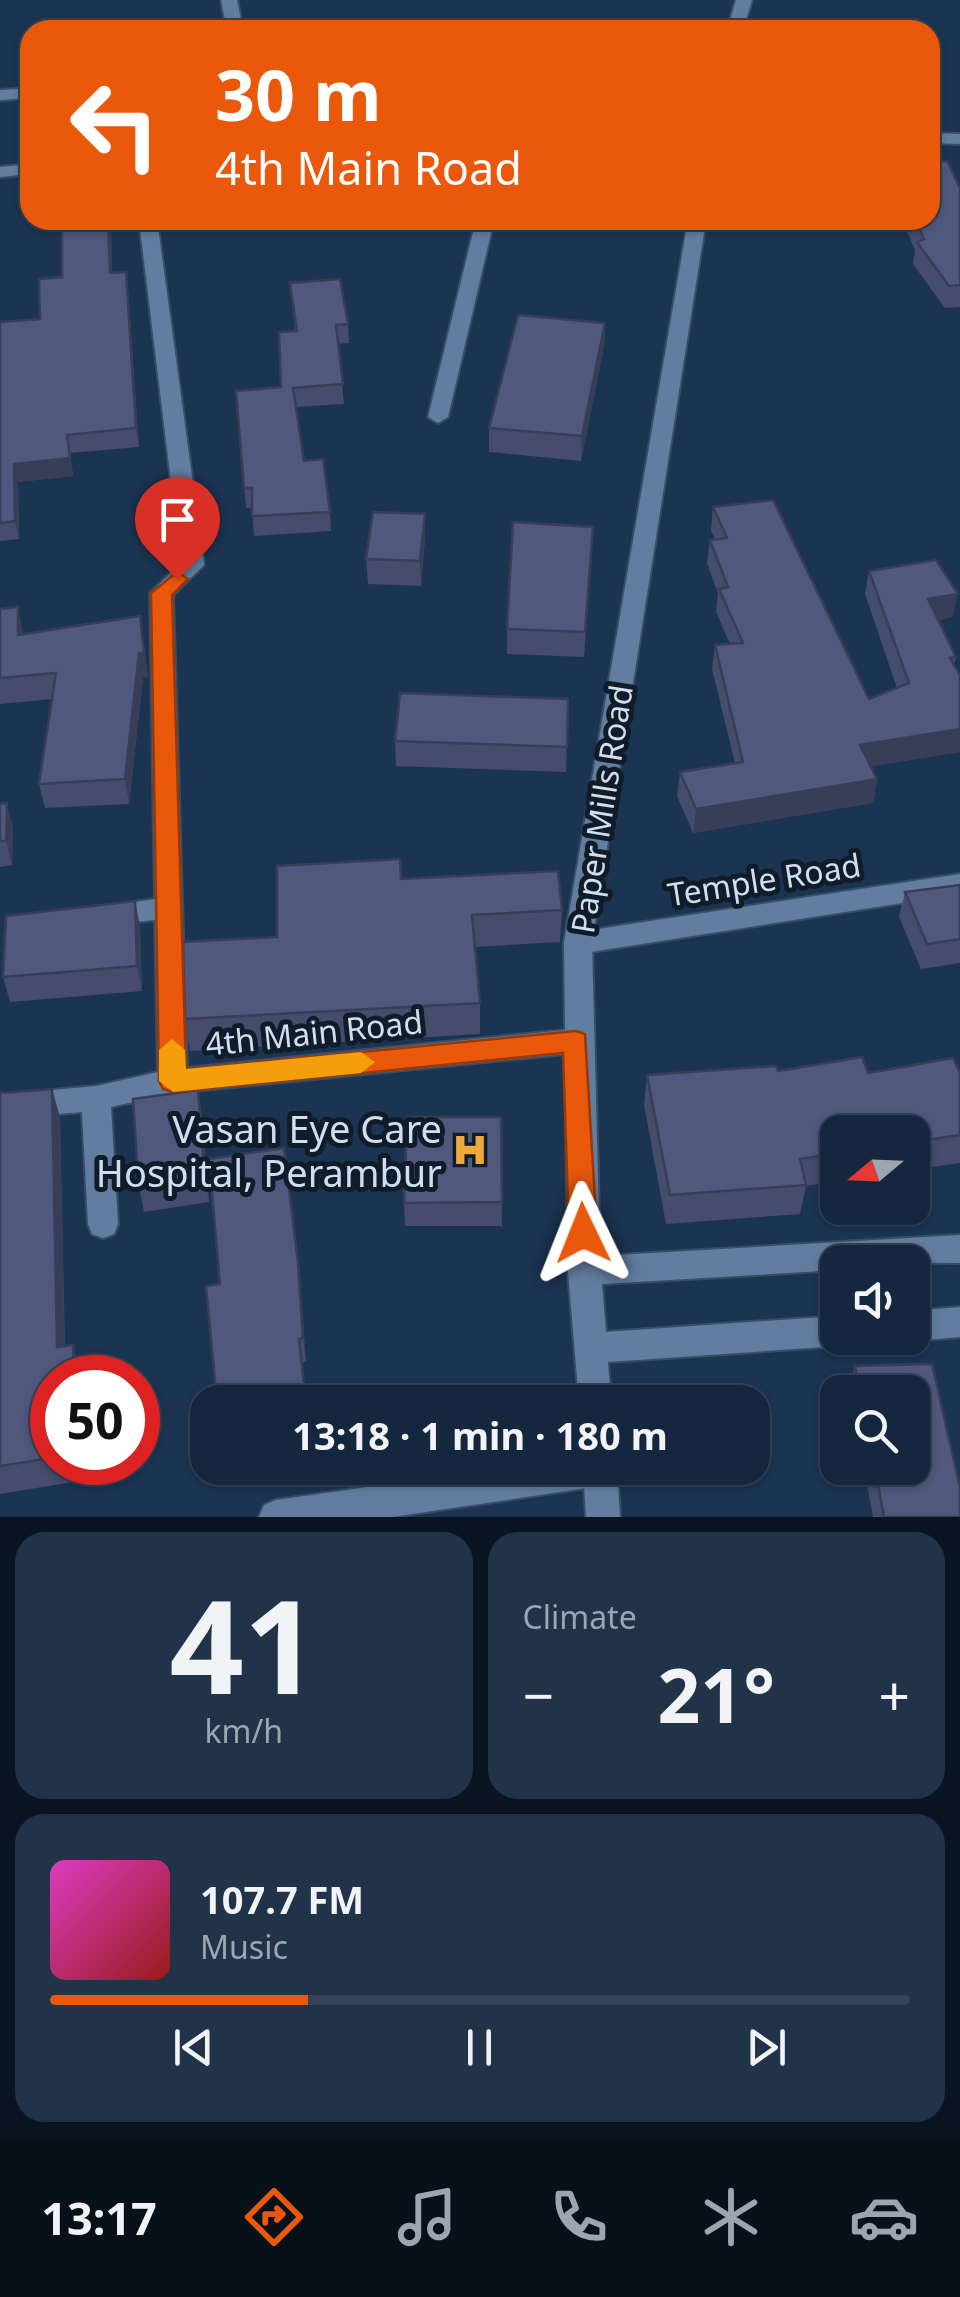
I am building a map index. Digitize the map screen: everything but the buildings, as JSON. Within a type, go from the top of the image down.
[{"type":"street","points":[[149,230],[193,565],[162,593],[173,1081]]},
{"type":"street","points":[[438,417],[482,230]]},
{"type":"street","name":"Paper Mills Road","points":[[593,1385],[584,1271],[576,1041],[578,944],[695,230]]},
{"type":"street","name":"Temple Road","points":[[578,944],[960,884]]},
{"type":"street","points":[[75,919],[168,908]]},
{"type":"street","name":"4th Main Road","points":[[0,1107],[96,1098],[173,1081],[576,1041]]},
{"type":"street","points":[[96,1098],[103,1224]]},
{"type":"street","points":[[584,1271],[960,1249]]},
{"type":"street","points":[[930,1324],[960,1322]]},
{"type":"street","points":[[590,1348],[820,1332]]},
{"type":"street","points":[[276,1517],[492,1485]]},
{"type":"street","points":[[601,1485],[603,1517]]},
{"type":"slow traffic","points":[[172,1050],[173,1081],[361,1062]]},
{"type":"place","name":"Vasan Eye Care Hospital, Perambur","points":[[470,1150]]},
{"type":"route","points":[[177,579],[162,593],[173,1081],[576,1041],[583,1233]]}]
